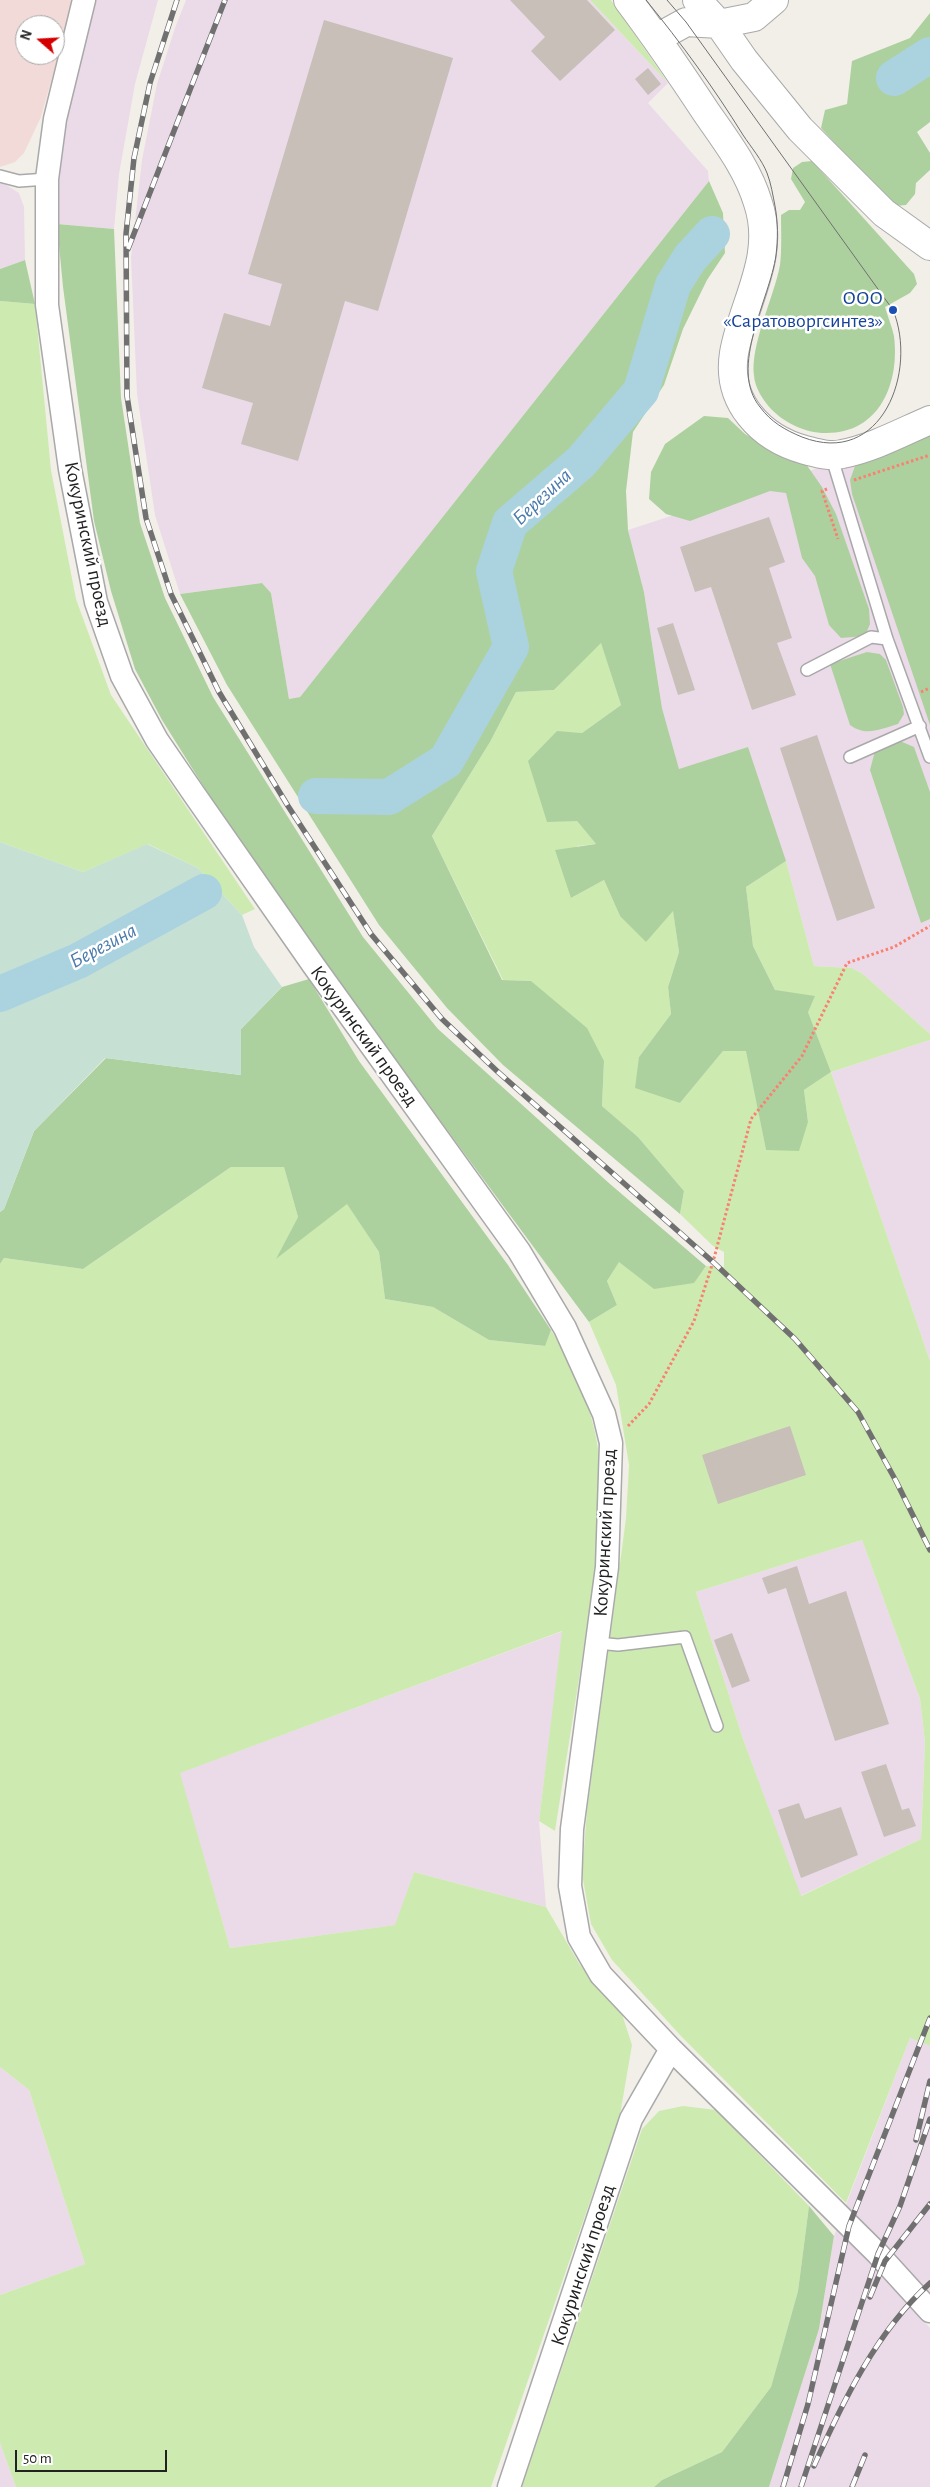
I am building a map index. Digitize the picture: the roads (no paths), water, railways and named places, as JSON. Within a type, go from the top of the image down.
[{"type":"street","name":"Кокуринский проезд","points":[[84,0],[55,119],[47,180],[47,305],[70,469],[96,602],[122,676],[157,740],[194,794],[314,966],[519,1251],[565,1328],[604,1414],[612,1443],[607,1567],[572,1829],[570,1886],[579,1936],[601,1975],[671,2049],[878,2254],[930,2311]]},
{"type":"street","points":[[628,0],[657,38],[742,165],[759,204],[763,234],[761,268],[734,354],[734,373],[744,408],[755,422],[777,440],[823,455],[841,454],[868,446],[930,420]]},
{"type":"street","points":[[697,0],[719,24],[744,60],[800,128],[884,213],[930,246]]},
{"type":"street","points":[[657,38],[686,22],[719,24],[754,17],[774,0]]},
{"type":"street","name":"Кокуринский проезд","points":[[509,2487],[632,2119],[671,2049]]},
{"type":"lane","points":[[0,176],[19,181],[47,180]]},
{"type":"lane","points":[[830,455],[887,638],[930,757]]},
{"type":"lane","points":[[807,670],[871,637],[887,638]]},
{"type":"lane","points":[[850,757],[920,726]]},
{"type":"lane","points":[[598,1643],[618,1645],[685,1637],[717,1726]]},
{"type":"waterway","name":"Березина","points":[[894,78],[930,55]]},
{"type":"waterway","name":"Березина","points":[[316,796],[389,797],[446,761],[511,647],[494,571],[510,523],[581,462],[641,391],[673,285],[690,258],[712,234]]},
{"type":"waterway","name":"Березина","points":[[0,994],[78,961],[204,892]]},
{"type":"tram line","points":[[646,0],[721,100],[762,163],[770,181],[777,218],[777,249],[749,353],[748,373],[751,391],[760,407],[769,417],[779,425],[802,437],[830,443],[853,439],[873,427],[887,408],[896,385],[901,360],[900,334],[893,310],[686,22],[667,0]]},
{"type":"railway","points":[[177,0],[150,83],[134,158],[126,234],[127,396],[146,518],[171,594],[219,692],[288,806],[371,934],[442,1019],[498,1072],[713,1262],[795,1339],[858,1412],[896,1481],[930,1550]]},
{"type":"railway","points":[[128,249],[225,0]]},
{"type":"railway","points":[[783,2487],[808,2404],[849,2226],[930,2018]]},
{"type":"railway","points":[[916,2140],[930,2081]]},
{"type":"railway","points":[[801,2487],[878,2254],[900,2206],[930,2119]]},
{"type":"railway","points":[[870,2297],[885,2261],[930,2204]]},
{"type":"railway","points":[[814,2466],[849,2392],[863,2368],[894,2323],[930,2283]]},
{"type":"railway","points":[[852,2487],[865,2455]]},
{"type":"place","name":"ООО «Саратоворгсинтез»","points":[[893,310]]}]
